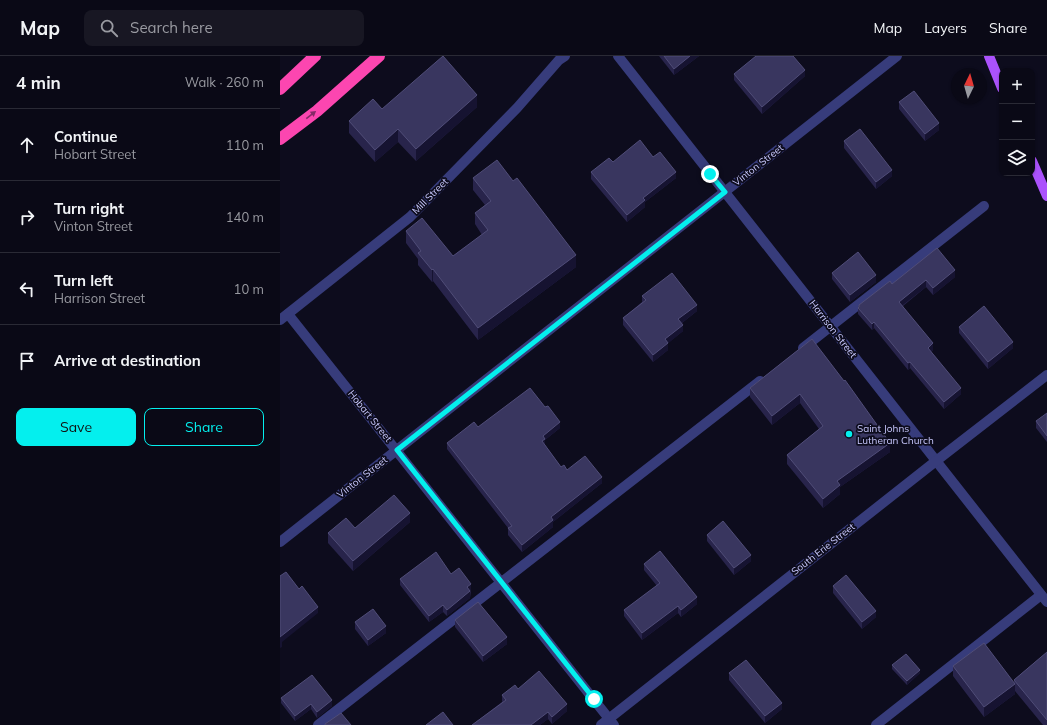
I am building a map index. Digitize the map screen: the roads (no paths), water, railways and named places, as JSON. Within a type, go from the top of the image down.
[{"type":"highway","points":[[280,89],[315,56]]},
{"type":"highway","points":[[280,140],[317,111],[379,56]]},
{"type":"main road","points":[[989,56],[999,81]]},
{"type":"main road","points":[[1035,168],[1047,196]]},
{"type":"street","name":"Mill Street","points":[[284,317],[410,217],[517,108],[558,60],[565,56]]},
{"type":"street","name":"Harrison Street","points":[[618,56],[1044,599]]},
{"type":"street","name":"Vinton Street","points":[[280,542],[897,56]]},
{"type":"street","points":[[794,354],[984,206]]},
{"type":"street","name":"Hobart Street","points":[[284,317],[397,450],[612,722]]},
{"type":"street","points":[[318,725],[769,374]]},
{"type":"street","name":"South Erie Street","points":[[600,725],[612,722],[936,461],[1047,375]]},
{"type":"street","points":[[876,725],[1044,599]]},
{"type":"place","name":"Saint Johns Lutheran Church","points":[[849,434]]}]
